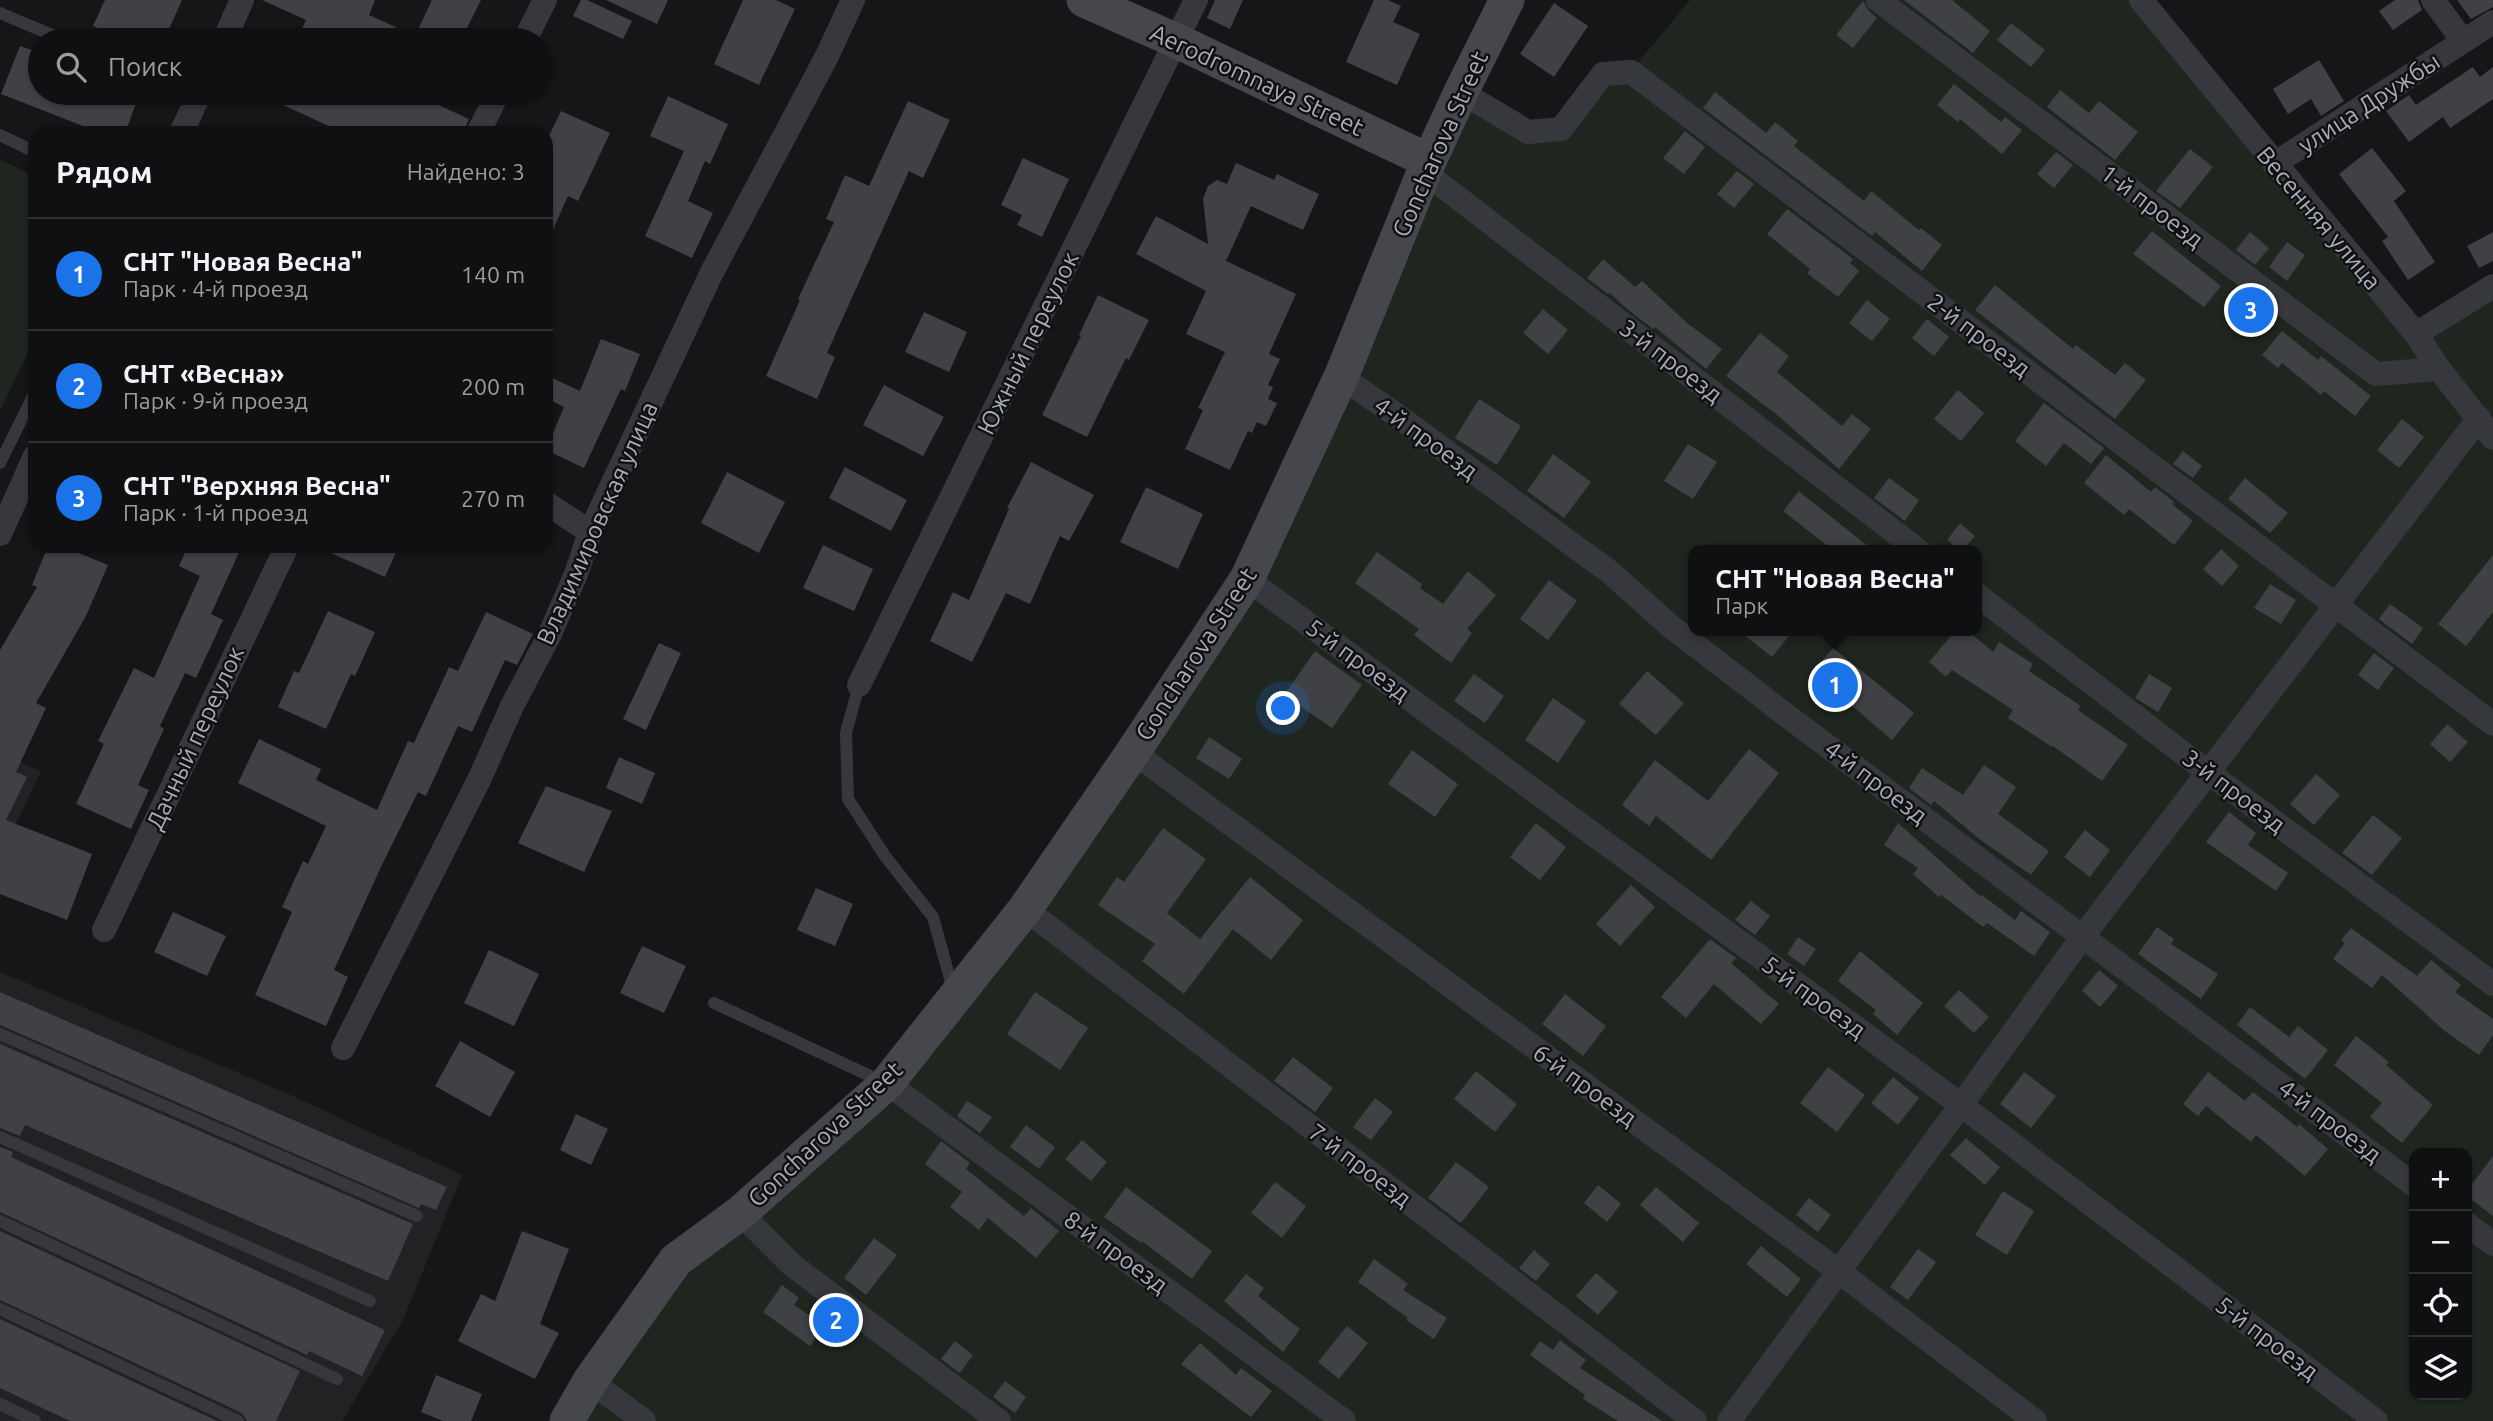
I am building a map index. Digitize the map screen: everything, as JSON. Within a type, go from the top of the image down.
[{"type":"street","points":[[229,28],[242,0]]},
{"type":"street","points":[[531,28],[545,0]]},
{"type":"street","name":"Владимировская улица","points":[[343,1048],[480,780],[512,706],[576,574],[590,532],[711,274],[827,56],[853,0]]},
{"type":"street","name":"Aerodromnaya Street","points":[[1084,0],[1177,41],[1427,167]]},
{"type":"street","name":"Южный переулок","points":[[859,685],[1196,0]]},
{"type":"street","name":"Goncharova Street","points":[[567,1421],[590,1381],[676,1260],[740,1213],[887,1083],[1025,909],[1133,752],[1247,579],[1340,377],[1427,167],[1507,0]]},
{"type":"street","name":"1-й проезд","points":[[1878,0],[2376,374],[2439,369]]},
{"type":"street","name":"Весенняя улица","points":[[2141,0],[2416,334],[2439,369],[2493,438]]},
{"type":"street","name":"улица Дружбы","points":[[2433,0],[2463,41]]},
{"type":"street","name":"улица Дружбы","points":[[2274,164],[2493,22]]},
{"type":"street","name":"2-й проезд","points":[[1461,92],[1528,132],[1561,129],[1602,74],[1631,72],[2493,724]]},
{"type":"street","points":[[184,126],[194,105]]},
{"type":"street","points":[[482,126],[492,105]]},
{"type":"street","name":"3-й проезд","points":[[1427,167],[1912,545]]},
{"type":"street","points":[[2416,334],[2493,286]]},
{"type":"street","name":"4-й проезд","points":[[1340,377],[1398,415],[1611,573],[1669,625],[1786,715],[2409,1181]]},
{"type":"street","points":[[1729,1421],[2083,936],[2479,418]]},
{"type":"street","points":[[0,534],[28,472]]},
{"type":"street","points":[[553,508],[590,532]]},
{"type":"street","name":"Дачный переулок","points":[[104,930],[284,553]]},
{"type":"street","name":"5-й проезд","points":[[1247,579],[1961,1105],[2376,1421]]},
{"type":"street","name":"3-й проезд","points":[[1982,599],[2208,773],[2493,985]]},
{"type":"street","name":"6-й проезд","points":[[1133,752],[1838,1271],[2035,1421]]},
{"type":"street","name":"7-й проезд","points":[[1025,909],[1695,1421]]},
{"type":"street","name":"8-й проезд","points":[[887,1083],[1345,1421]]},
{"type":"street","points":[[740,1213],[792,1265],[999,1421]]},
{"type":"street","points":[[2472,1228],[2493,1244]]},
{"type":"street","points":[[590,1381],[644,1421]]},
{"type":"lane","points":[[0,13],[36,28]]},
{"type":"lane","points":[[0,135],[28,149]]},
{"type":"lane","points":[[0,463],[28,406]]},
{"type":"lane","points":[[859,685],[846,733],[848,799],[885,856],[933,917],[955,997]]},
{"type":"lane","points":[[714,1003],[887,1083]]},
{"type":"lane","points":[[0,1034],[417,1216]]},
{"type":"lane","points":[[0,1137],[370,1301]]},
{"type":"lane","points":[[0,1222],[337,1379]]},
{"type":"lane","points":[[0,1309],[238,1421]]},
{"type":"lane","points":[[0,1404],[35,1421]]},
{"type":"shaded area","points":[[1690,0],[2141,0],[2415,334],[2493,286],[2493,1421],[567,1421],[676,1260],[887,1083],[1247,579],[1461,92],[1528,132],[1561,129],[1603,74],[1631,71]]},
{"type":"shaded area","points":[[0,159],[28,173],[28,352],[0,411]]},
{"type":"shaded area","points":[[0,752],[41,772],[0,855]]},
{"type":"shaded area","points":[[0,972],[293,1096],[462,1175],[403,1320],[342,1421],[0,1421]]},
{"type":"building","points":[[105,0],[182,0],[169,28],[93,26]]},
{"type":"building","points":[[262,0],[375,0],[369,15],[397,28],[302,28],[306,20]]},
{"type":"building","points":[[432,0],[481,0],[467,28],[419,28]]},
{"type":"building","points":[[581,0],[587,0],[632,21],[623,39],[573,16]]},
{"type":"building","points":[[606,0],[668,0],[657,24]]},
{"type":"building","points":[[743,0],[776,0],[795,9],[759,85],[714,64]]},
{"type":"building","points":[[1215,0],[1243,0],[1230,29],[1207,18]]},
{"type":"building","points":[[1374,0],[1388,0],[1401,6],[1393,22],[1420,34],[1397,85],[1346,62]]},
{"type":"building","points":[[1904,0],[1952,0],[1990,31],[1973,53]]},
{"type":"building","points":[[2395,0],[2418,0],[2422,10],[2393,30],[2379,11]]},
{"type":"building","points":[[2457,0],[2493,0],[2493,7],[2471,19]]},
{"type":"building","points":[[1863,1],[1877,18],[1853,48],[1836,35]]},
{"type":"building","points":[[1554,3],[1588,26],[1554,77],[1520,54]]},
{"type":"building","points":[[2011,23],[2045,50],[2031,67],[1997,40]]},
{"type":"building","points":[[20,46],[28,49],[28,105],[1,94]]},
{"type":"building","points":[[2319,60],[2344,101],[2321,116],[2311,99],[2288,114],[2273,89]]},
{"type":"building","points":[[2473,67],[2480,77],[2493,67],[2493,99],[2450,128],[2443,117],[2409,142],[2386,111],[2409,95],[2416,105]]},
{"type":"building","points":[[1954,84],[2001,122],[2005,117],[2022,130],[2002,154],[1960,119],[1958,122],[1937,105]]},
{"type":"building","points":[[2060,90],[2089,113],[2099,101],[2138,132],[2115,160],[2047,107]]},
{"type":"building","points":[[1715,92],[1766,133],[1775,122],[1798,141],[1794,146],[1864,201],[1871,191],[1942,245],[1922,271],[1875,232],[1872,236],[1703,108]]},
{"type":"building","points":[[668,96],[728,124],[710,164],[705,161],[688,201],[713,213],[692,258],[645,236],[684,151],[650,136]]},
{"type":"building","points":[[908,101],[950,120],[923,178],[909,171],[827,353],[835,357],[817,399],[766,376],[834,222],[826,219],[845,175],[869,186]]},
{"type":"building","points":[[29,105],[136,105],[128,126],[83,126]]},
{"type":"building","points":[[283,105],[439,105],[469,119],[466,126],[329,126]]},
{"type":"building","points":[[561,111],[610,133],[578,201],[568,196],[553,229],[553,128]]},
{"type":"building","points":[[1685,131],[1705,147],[1684,174],[1663,158]]},
{"type":"building","points":[[2372,148],[2406,191],[2394,201],[2435,262],[2408,280],[2382,241],[2388,237],[2339,174]]},
{"type":"building","points":[[2190,149],[2213,167],[2180,208],[2156,191]]},
{"type":"building","points":[[2056,152],[2073,165],[2054,188],[2037,174]]},
{"type":"building","points":[[1023,158],[1069,179],[1042,237],[1017,225],[1022,215],[1001,205]]},
{"type":"building","points":[[1236,163],[1274,180],[1277,174],[1319,194],[1303,230],[1251,206],[1226,261],[1296,294],[1269,354],[1280,359],[1268,385],[1273,387],[1268,399],[1277,403],[1266,426],[1257,422],[1252,433],[1248,431],[1230,470],[1185,449],[1203,410],[1198,408],[1225,352],[1186,334],[1206,291],[1136,254],[1156,216],[1208,244],[1203,199],[1208,186],[1217,180],[1227,184]]},
{"type":"building","points":[[1737,171],[1754,184],[1734,208],[1717,194]]},
{"type":"building","points":[[1787,209],[1853,259],[1850,263],[1859,271],[1838,297],[1807,273],[1810,269],[1767,234]]},
{"type":"building","points":[[2152,231],[2221,286],[2204,307],[2133,254]]},
{"type":"building","points":[[2250,232],[2269,248],[2255,265],[2236,250]]},
{"type":"building","points":[[2493,232],[2493,261],[2479,268],[2467,246]]},
{"type":"building","points":[[2287,242],[2305,255],[2287,281],[2269,267]]},
{"type":"building","points":[[1603,259],[1635,287],[1642,281],[1687,323],[1722,349],[1706,369],[1655,327],[1653,329],[1610,293],[1587,278]]},
{"type":"building","points":[[1995,285],[2073,349],[2076,345],[2115,375],[2125,363],[2146,380],[2115,419],[1975,310]]},
{"type":"building","points":[[1098,295],[1149,320],[1129,360],[1126,358],[1087,437],[1042,415]]},
{"type":"building","points":[[1867,300],[1890,319],[1872,341],[1849,323]]},
{"type":"building","points":[[1543,309],[1568,330],[1548,354],[1523,333]]},
{"type":"building","points":[[924,312],[967,332],[949,372],[905,352]]},
{"type":"building","points":[[1927,319],[1949,337],[1934,356],[1912,338]]},
{"type":"building","points":[[2282,331],[2318,360],[2321,356],[2371,396],[2355,416],[2324,391],[2321,395],[2282,363],[2278,368],[2262,355]]},
{"type":"building","points":[[1760,333],[1789,356],[1777,372],[1842,426],[1852,414],[1871,429],[1839,469],[1776,414],[1726,376]]},
{"type":"building","points":[[601,339],[640,354],[625,391],[621,389],[584,468],[553,453],[553,433],[564,407],[553,402],[553,378],[580,391]]},
{"type":"building","points":[[884,385],[944,417],[923,456],[863,425]]},
{"type":"building","points":[[1958,390],[1984,413],[1961,441],[1934,419]]},
{"type":"building","points":[[1479,399],[1521,426],[1497,465],[1455,438]]},
{"type":"building","points":[[2044,403],[2104,448],[2091,464],[2064,443],[2046,466],[2015,441]]},
{"type":"building","points":[[2402,419],[2424,437],[2399,468],[2377,450]]},
{"type":"building","points":[[1688,444],[1717,462],[1693,499],[1664,481]]},
{"type":"building","points":[[2183,451],[2202,466],[2193,478],[2173,464]]},
{"type":"building","points":[[1553,454],[1591,482],[1564,518],[1527,491]]},
{"type":"building","points":[[2106,455],[2151,492],[2155,487],[2193,521],[2174,545],[2129,509],[2124,515],[2084,483]]},
{"type":"building","points":[[1031,462],[1094,495],[1069,541],[1060,536],[1030,604],[1006,593],[972,662],[930,641],[953,592],[969,600],[1009,509],[1007,508]]},
{"type":"building","points":[[845,467],[907,500],[891,531],[829,498]]},
{"type":"building","points":[[727,472],[785,502],[759,553],[701,523]]},
{"type":"building","points":[[1889,478],[1919,500],[1905,521],[1874,498]]},
{"type":"building","points":[[2245,478],[2288,513],[2270,533],[2228,499]]},
{"type":"building","points":[[1146,487],[1203,514],[1178,569],[1120,542]]},
{"type":"building","points":[[1799,491],[1867,545],[1827,545],[1783,511]]},
{"type":"building","points":[[1960,523],[1975,536],[1967,545],[1954,545],[1947,540]]},
{"type":"building","points":[[823,545],[873,569],[854,611],[803,588]]},
{"type":"building","points":[[2221,549],[2239,566],[2222,586],[2203,569]]},
{"type":"building","points":[[1377,552],[1422,584],[1420,588],[1443,604],[1468,571],[1496,595],[1467,629],[1472,633],[1451,663],[1414,635],[1419,629],[1355,583]]},
{"type":"building","points":[[45,553],[79,553],[108,565],[86,616],[36,703],[46,708],[16,772],[27,777],[6,820],[92,854],[67,920],[0,894],[0,650],[37,587],[32,585]]},
{"type":"building","points":[[185,553],[239,553],[211,614],[223,620],[196,678],[185,673],[160,726],[164,729],[138,785],[149,790],[131,829],[76,804],[104,744],[98,741],[134,668],[154,678],[200,576],[179,566]]},
{"type":"building","points":[[331,553],[396,553],[385,577]]},
{"type":"building","points":[[2493,555],[2493,612],[2466,646],[2438,624]]},
{"type":"building","points":[[1549,580],[1577,601],[1548,640],[1520,619]]},
{"type":"building","points":[[2270,584],[2296,600],[2281,624],[2254,608]]},
{"type":"building","points":[[2390,604],[2423,628],[2412,644],[2379,619]]},
{"type":"building","points":[[328,611],[375,632],[355,676],[351,674],[326,729],[278,707],[294,671],[299,673]]},
{"type":"building","points":[[486,612],[533,634],[517,665],[505,660],[472,732],[458,726],[426,796],[418,792],[334,970],[348,977],[326,1026],[255,995],[292,912],[282,907],[303,861],[308,864],[326,826],[238,783],[259,739],[321,769],[316,780],[377,810],[408,741],[414,743],[449,667],[458,671]]},
{"type":"building","points":[[1745,636],[1789,636],[1772,657]]},
{"type":"building","points":[[1951,636],[1974,636],[1993,652],[1999,642],[2033,664],[2029,671],[2081,706],[2078,710],[2128,745],[2102,781],[2008,718],[2013,710],[1952,670],[1946,677],[1929,662]]},
{"type":"building","points":[[659,643],[681,653],[646,730],[623,719]]},
{"type":"building","points":[[1833,648],[1914,713],[1892,740],[1850,704],[1846,708],[1809,676]]},
{"type":"building","points":[[1315,651],[1362,685],[1332,728],[1284,695]]},
{"type":"building","points":[[2374,653],[2394,668],[2378,690],[2358,675]]},
{"type":"building","points":[[1647,671],[1684,703],[1656,735],[1619,704]]},
{"type":"building","points":[[1474,674],[1504,696],[1485,723],[1454,701]]},
{"type":"building","points":[[2149,674],[2172,688],[2158,712],[2135,698]]},
{"type":"building","points":[[1553,698],[1586,721],[1558,763],[1525,740]]},
{"type":"building","points":[[2447,724],[2468,742],[2450,762],[2430,744]]},
{"type":"building","points":[[1209,737],[1242,759],[1229,779],[1196,758]]},
{"type":"building","points":[[1749,749],[1779,773],[1711,860],[1656,816],[1649,826],[1622,805],[1655,760],[1708,801]]},
{"type":"building","points":[[1412,750],[1458,784],[1435,817],[1388,784]]},
{"type":"building","points":[[619,757],[655,773],[642,804],[606,788]]},
{"type":"building","points":[[1984,765],[2016,787],[1998,814],[2049,851],[2031,875],[1978,838],[1934,801],[1931,805],[1909,788],[1922,768],[1963,795]]},
{"type":"building","points":[[2316,774],[2340,795],[2314,825],[2290,804]]},
{"type":"building","points":[[546,786],[612,811],[584,872],[518,843]]},
{"type":"building","points":[[2229,812],[2256,833],[2248,845],[2288,873],[2276,891],[2206,842]]},
{"type":"building","points":[[2373,815],[2402,838],[2372,875],[2342,853]]},
{"type":"building","points":[[1536,823],[1566,847],[1540,880],[1510,857]]},
{"type":"building","points":[[1898,823],[1981,897],[1982,895],[2015,920],[2021,911],[2050,932],[2034,956],[1987,923],[1983,927],[1941,895],[1939,897],[1913,874],[1918,868],[1884,845]]},
{"type":"building","points":[[1163,828],[1206,859],[1167,913],[1200,939],[1250,877],[1303,920],[1271,960],[1233,929],[1184,994],[1142,961],[1155,944],[1098,905],[1117,877],[1124,882]]},
{"type":"building","points":[[2085,830],[2110,850],[2090,877],[2064,857]]},
{"type":"building","points":[[1631,885],[1655,907],[1620,946],[1596,924]]},
{"type":"building","points":[[816,888],[853,904],[835,946],[797,930]]},
{"type":"building","points":[[1751,901],[1770,916],[1755,935],[1735,920]]},
{"type":"building","points":[[173,912],[226,936],[207,976],[154,952]]},
{"type":"building","points":[[2157,927],[2174,939],[2171,944],[2218,974],[2201,999],[2138,954]]},
{"type":"building","points":[[2351,928],[2417,976],[2431,960],[2461,985],[2455,992],[2493,1019],[2493,1035],[2479,1055],[2446,1032],[2382,975],[2372,988],[2333,959],[2345,943],[2341,940]]},
{"type":"building","points":[[1798,937],[1816,949],[1804,966],[1787,954]]},
{"type":"building","points":[[1710,939],[1736,958],[1731,963],[1779,1004],[1761,1024],[1714,984],[1686,1018],[1661,997]]},
{"type":"building","points":[[642,946],[686,966],[664,1013],[620,993]]},
{"type":"building","points":[[489,950],[539,974],[514,1026],[464,1003]]},
{"type":"building","points":[[1860,951],[1923,1003],[1897,1035],[1873,1014],[1876,1010],[1838,981]]},
{"type":"building","points":[[2099,970],[2118,986],[2100,1007],[2082,991]]},
{"type":"building","points":[[1959,990],[1989,1017],[1974,1033],[1944,1006]]},
{"type":"building","points":[[0,992],[447,1187],[436,1210],[421,1204],[419,1208],[0,1025]]},
{"type":"building","points":[[1035,992],[1088,1028],[1060,1070],[1007,1034]]},
{"type":"building","points":[[1565,994],[1606,1026],[1583,1056],[1542,1024]]},
{"type":"building","points":[[2250,1007],[2289,1037],[2298,1026],[2328,1050],[2305,1079],[2237,1025]]},
{"type":"building","points":[[2356,1036],[2389,1062],[2386,1065],[2433,1105],[2402,1143],[2370,1117],[2382,1103],[2334,1065]]},
{"type":"building","points":[[460,1041],[515,1072],[490,1117],[435,1086]]},
{"type":"building","points":[[0,1044],[413,1224],[388,1281],[25,1125],[20,1136],[0,1128]]},
{"type":"building","points":[[1293,1057],[1333,1088],[1315,1112],[1274,1081]]},
{"type":"building","points":[[1828,1067],[1865,1095],[1837,1132],[1800,1103]]},
{"type":"building","points":[[1476,1071],[1517,1104],[1495,1132],[1454,1099]]},
{"type":"building","points":[[2024,1072],[2056,1096],[2031,1128],[2000,1104]]},
{"type":"building","points":[[2208,1072],[2245,1101],[2253,1092],[2297,1127],[2299,1124],[2328,1149],[2305,1176],[2256,1135],[2251,1142],[2206,1106],[2198,1116],[2183,1104]]},
{"type":"building","points":[[1893,1077],[1919,1098],[1898,1125],[1871,1103]]},
{"type":"building","points":[[1375,1098],[1393,1112],[1371,1140],[1353,1127]]},
{"type":"building","points":[[967,1101],[992,1117],[980,1133],[957,1116]]},
{"type":"building","points":[[576,1114],[608,1129],[591,1165],[560,1150]]},
{"type":"building","points":[[1026,1125],[1055,1147],[1039,1169],[1010,1147]]},
{"type":"building","points":[[1966,1138],[2000,1167],[1985,1185],[1950,1155]]},
{"type":"building","points":[[1082,1140],[1107,1162],[1091,1181],[1065,1159]]},
{"type":"building","points":[[941,1141],[970,1163],[966,1169],[1024,1216],[1031,1208],[1059,1231],[1036,1258],[988,1218],[979,1230],[950,1207],[962,1192],[925,1164]]},
{"type":"building","points":[[0,1147],[13,1152],[11,1157],[385,1330],[362,1376],[309,1351],[307,1355],[0,1212]]},
{"type":"building","points":[[2493,1156],[2493,1216],[2472,1200],[2472,1184]]},
{"type":"building","points":[[1456,1162],[1489,1187],[1461,1223],[1428,1198]]},
{"type":"building","points":[[1275,1182],[1306,1206],[1282,1238],[1251,1213]]},
{"type":"building","points":[[1598,1185],[1621,1204],[1607,1222],[1584,1203]]},
{"type":"building","points":[[1126,1187],[1212,1251],[1192,1279],[1142,1241],[1141,1243],[1104,1217]]},
{"type":"building","points":[[1656,1187],[1699,1223],[1683,1242],[1640,1205]]},
{"type":"building","points":[[2003,1191],[2034,1211],[2007,1255],[1975,1235]]},
{"type":"building","points":[[1809,1198],[1831,1215],[1818,1232],[1796,1215]]},
{"type":"building","points":[[0,1231],[300,1371],[276,1421],[247,1421],[242,1413],[0,1300]]},
{"type":"building","points":[[522,1231],[569,1249],[540,1324],[559,1333],[535,1379],[458,1341],[481,1294],[495,1301]]},
{"type":"building","points":[[874,1238],[897,1255],[866,1295],[844,1278]]},
{"type":"building","points":[[1761,1246],[1801,1279],[1787,1297],[1746,1264]]},
{"type":"building","points":[[1918,1249],[1936,1262],[1908,1300],[1890,1287]]},
{"type":"building","points":[[1534,1250],[1550,1264],[1536,1281],[1519,1268]]},
{"type":"building","points":[[1374,1259],[1408,1284],[1403,1290],[1447,1318],[1434,1339],[1358,1282]]},
{"type":"building","points":[[1596,1273],[1618,1292],[1598,1315],[1576,1296]]},
{"type":"building","points":[[1246,1274],[1264,1288],[1258,1296],[1300,1329],[1283,1352],[1224,1301]]},
{"type":"building","points":[[782,1285],[799,1298],[794,1305],[824,1325],[810,1346],[763,1312]]},
{"type":"building","points":[[0,1319],[217,1421],[70,1421],[0,1388]]},
{"type":"building","points":[[1347,1326],[1368,1343],[1339,1379],[1318,1362]]},
{"type":"building","points":[[1560,1340],[1586,1360],[1580,1368],[1662,1421],[1618,1421],[1583,1399],[1585,1395],[1530,1355],[1540,1341],[1553,1350]]},
{"type":"building","points":[[955,1341],[973,1355],[960,1373],[941,1359]]},
{"type":"building","points":[[1200,1343],[1236,1375],[1241,1368],[1272,1391],[1251,1417],[1181,1364]]},
{"type":"building","points":[[436,1375],[482,1394],[471,1421],[443,1421],[421,1412]]},
{"type":"building","points":[[1005,1381],[1026,1397],[1015,1413],[993,1397]]},
{"type":"place","name":"СНТ \"Верхняя Весна\"","points":[[2251,310]]},
{"type":"place","name":"СНТ \"Новая Весна\"","points":[[1835,685]]},
{"type":"place","name":"СНТ «Весна»","points":[[836,1320]]}]
